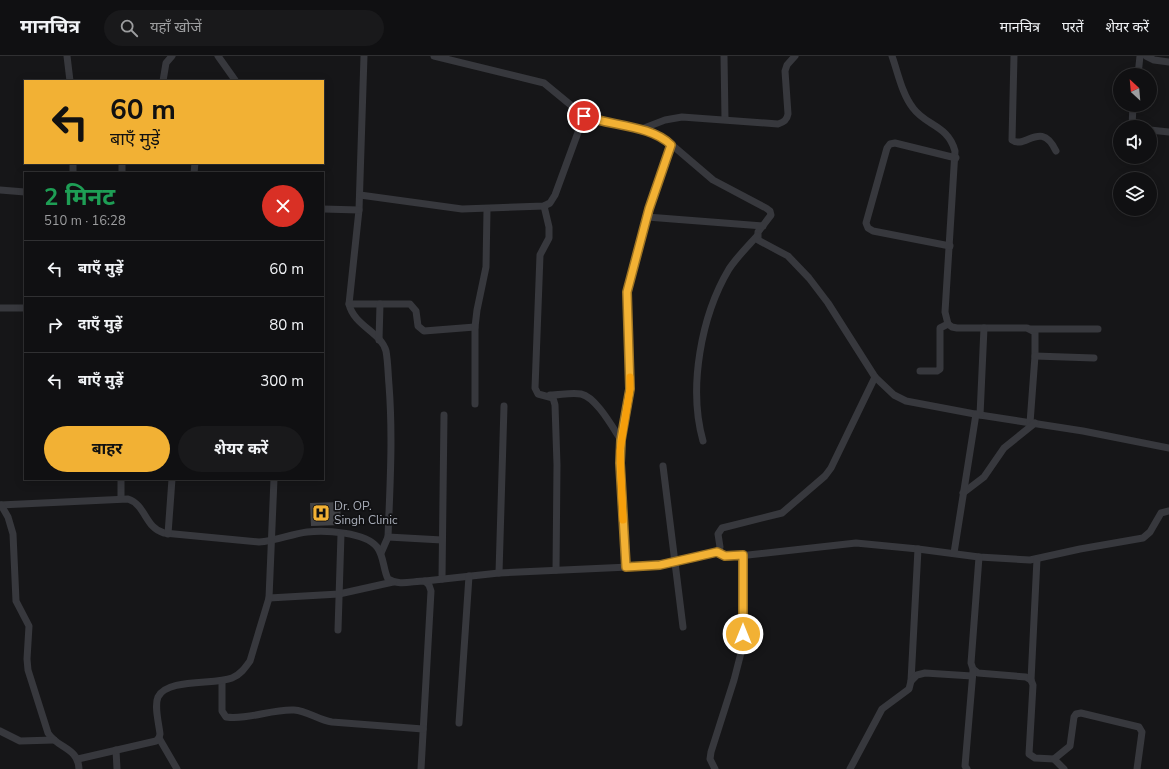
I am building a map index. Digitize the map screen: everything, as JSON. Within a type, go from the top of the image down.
[{"type":"street","points":[[67,56],[70,80]]},
{"type":"street","points":[[163,80],[166,63],[172,56]]},
{"type":"street","points":[[218,56],[235,80]]},
{"type":"street","points":[[364,56],[360,195],[349,304],[351,312],[356,319],[379,340],[386,352],[392,421],[388,537],[381,553]]},
{"type":"street","points":[[434,56],[544,83],[584,116],[657,134],[713,180],[770,211],[769,219],[729,270],[712,307],[701,338],[697,409],[703,441]]},
{"type":"street","points":[[724,56],[725,119]]},
{"type":"street","points":[[639,130],[672,118],[725,119],[778,124],[783,122],[787,119],[788,114],[785,70],[787,65],[795,56]]},
{"type":"street","points":[[892,56],[912,107],[920,115],[946,133],[954,145],[956,158],[945,312],[948,324]]},
{"type":"street","points":[[1014,56],[1012,140],[1018,142],[1041,136],[1050,141],[1056,151]]},
{"type":"street","points":[[1139,68],[1140,56]]},
{"type":"street","points":[[1146,56],[1154,60],[1169,62]]},
{"type":"street","points":[[360,195],[450,208],[487,210],[544,206],[550,203],[555,195],[584,116]]},
{"type":"street","points":[[1157,131],[1169,132]]},
{"type":"street","points":[[950,246],[874,231],[868,228],[866,223],[886,148],[890,144],[895,143],[956,158]]},
{"type":"street","points":[[626,567],[620,463],[621,440],[630,389],[627,292],[647,217],[671,145]]},
{"type":"street","points":[[0,190],[24,192]]},
{"type":"street","points":[[544,206],[550,234],[540,255],[534,388],[538,394],[550,396],[587,395],[595,403],[621,440]]},
{"type":"street","points":[[324,209],[359,210]]},
{"type":"street","points":[[475,404],[475,327],[486,267],[487,210]]},
{"type":"street","points":[[647,217],[763,226]]},
{"type":"street","points":[[757,236],[761,243],[788,256],[817,288],[875,377],[894,395],[906,401],[978,415],[1032,423],[1169,448]]},
{"type":"street","points":[[349,304],[410,304],[416,312],[418,326],[424,331],[475,327]]},
{"type":"street","points":[[379,340],[380,304]]},
{"type":"street","points":[[0,308],[24,308]]},
{"type":"street","points":[[948,324],[957,328],[1098,328]]},
{"type":"street","points":[[920,371],[937,371],[940,369],[940,328],[948,324]]},
{"type":"street","points":[[954,553],[978,415],[984,328]]},
{"type":"street","points":[[964,493],[984,477],[1001,451],[1032,423],[1036,336],[1031,329]]},
{"type":"street","points":[[1036,356],[1094,358]]},
{"type":"street","points":[[717,552],[720,548],[718,534],[722,528],[782,514],[825,476],[831,468],[875,377]]},
{"type":"street","points":[[550,396],[553,398],[556,405],[558,465],[556,570]]},
{"type":"street","points":[[499,573],[504,406]]},
{"type":"street","points":[[442,579],[444,415]]},
{"type":"street","points":[[663,466],[683,627]]},
{"type":"street","points":[[121,480],[121,498]]},
{"type":"street","points":[[168,534],[172,480]]},
{"type":"street","points":[[177,769],[159,738],[158,697],[162,692],[186,684],[222,681],[240,674],[250,661],[269,598],[273,541],[274,480]]},
{"type":"street","points":[[0,505],[121,498],[134,501],[140,506],[156,532],[168,534],[259,542],[273,541],[307,532],[362,536],[376,546],[381,553],[385,574],[388,579],[393,582]]},
{"type":"street","points":[[0,505],[8,517],[13,534],[16,601],[29,626],[27,659],[28,670],[48,733],[54,740],[71,751],[78,760],[79,769]]},
{"type":"street","points":[[269,598],[339,594],[393,582],[425,581],[499,573],[651,566],[717,552],[725,556],[743,555],[846,544],[918,549],[979,557],[1022,560],[1037,559],[1080,549],[1143,538],[1150,532],[1161,513],[1169,512]]},
{"type":"street","points":[[338,630],[341,534]]},
{"type":"street","points":[[388,537],[442,540]]},
{"type":"street","points":[[850,769],[882,709],[909,689],[911,681],[918,549]]},
{"type":"street","points":[[715,769],[710,759],[710,752],[734,680],[742,650],[743,555]]},
{"type":"street","points":[[967,769],[973,672],[971,663],[979,557]]},
{"type":"street","points":[[1037,559],[1031,680],[1033,685],[1030,754],[1035,758],[1054,759],[1064,769]]},
{"type":"street","points":[[459,723],[469,576]]},
{"type":"street","points":[[421,769],[431,591],[429,585],[425,581]]},
{"type":"street","points":[[911,681],[917,675],[925,673],[973,672],[1026,677],[1031,680]]},
{"type":"street","points":[[222,681],[222,711],[226,717],[241,718],[273,711],[293,710],[307,713],[321,720],[332,722],[424,729]]},
{"type":"street","points":[[1054,759],[1070,746],[1074,717],[1076,714],[1081,712],[1139,726],[1142,732],[1137,769]]},
{"type":"street","points":[[0,731],[20,741],[54,740]]},
{"type":"street","points":[[78,760],[156,741],[159,738]]},
{"type":"street","points":[[116,750],[117,769]]},
{"type":"building","points":[[340,502],[341,525],[311,526],[310,503]]},
{"type":"slow traffic","points":[[623,520],[620,451],[630,389],[630,377]]},
{"type":"place","name":"Dr. OP. Singh Clinic","points":[[321,513]]},
{"type":"route","points":[[584,116],[657,134],[666,139],[671,145],[649,209],[627,292],[626,304],[630,389],[620,451],[626,567],[660,565],[717,552],[730,557],[743,555],[743,634]]}]
